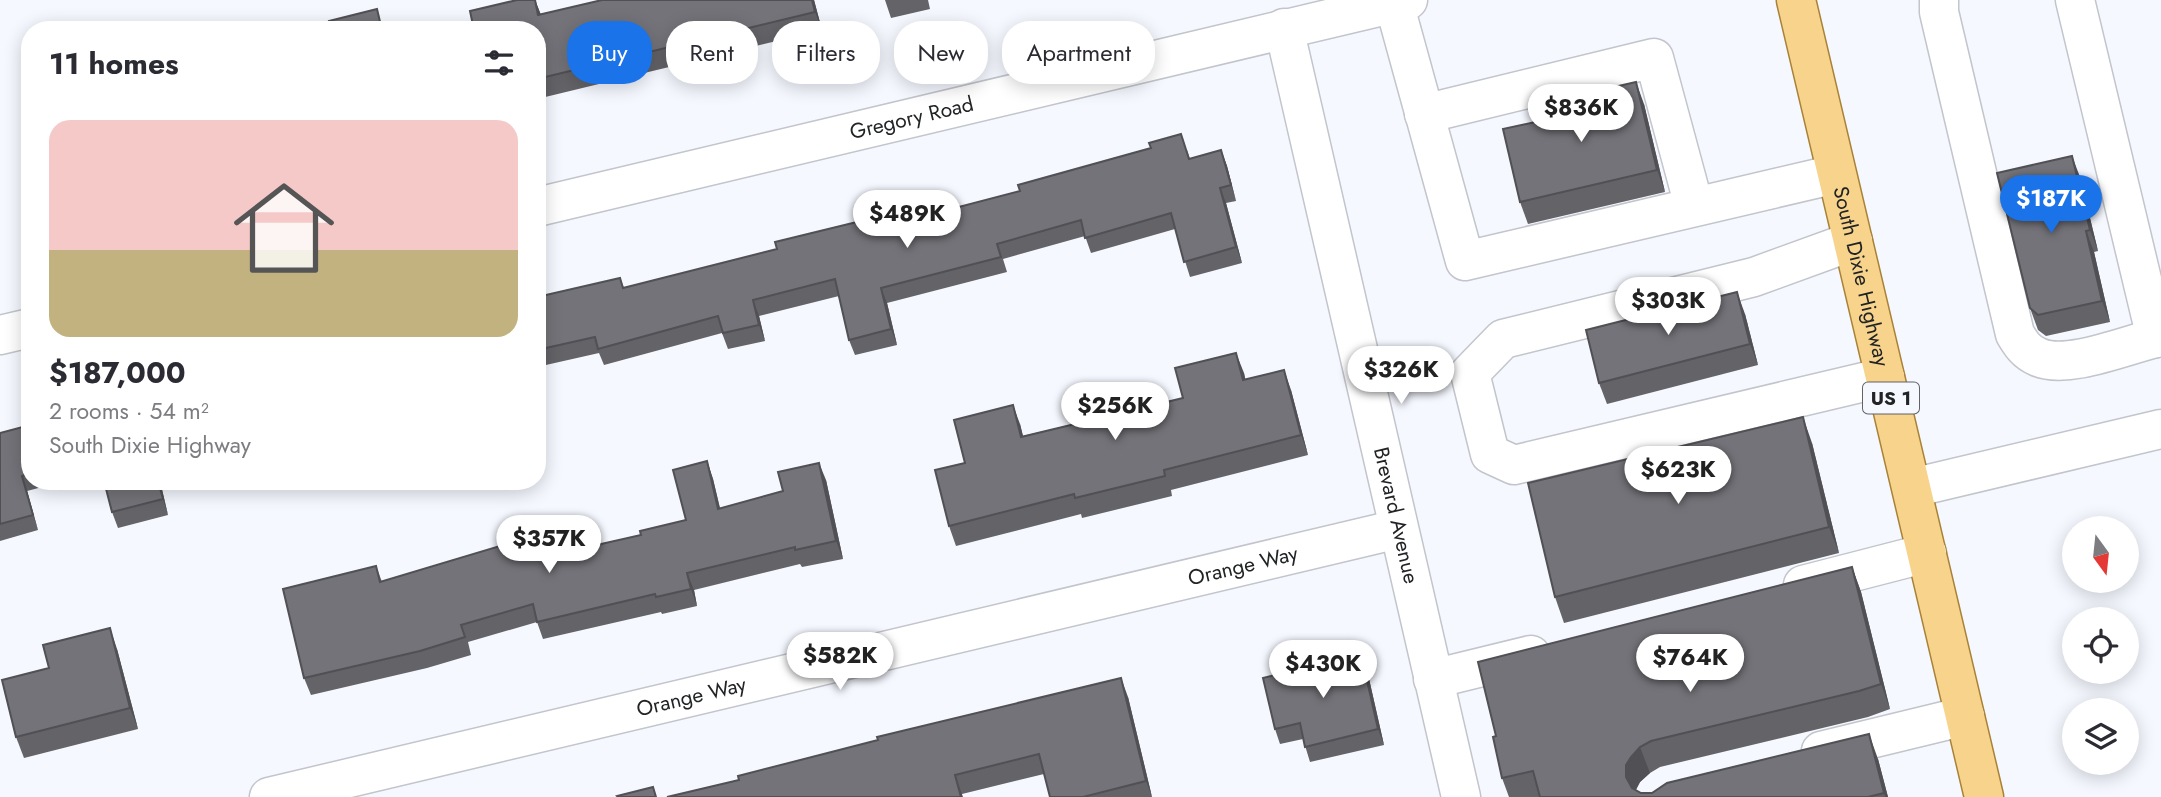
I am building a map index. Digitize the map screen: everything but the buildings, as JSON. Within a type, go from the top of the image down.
[{"type":"main road","name":"South Dixie Highway","points":[[1796,0],[1984,797]]},
{"type":"street","points":[[1939,0],[1939,12],[2015,334],[2026,351],[2040,358],[2061,360],[2159,337],[2075,0]]},
{"type":"street","points":[[1401,2],[1424,114],[1465,261],[1836,174]]},
{"type":"street","name":"Gregory Road","points":[[546,205],[1401,2]]},
{"type":"street","name":"Brevard Avenue","points":[[1284,28],[1461,797]]},
{"type":"street","points":[[1424,114],[1654,58],[1694,206]]},
{"type":"street","points":[[1853,241],[1754,277],[1503,339],[1470,373],[1490,454],[1514,465],[1885,377]]},
{"type":"street","points":[[0,335],[21,330]]},
{"type":"street","points":[[1912,488],[2161,429]]},
{"type":"street","name":"Orange Way","points":[[269,797],[1398,529]]},
{"type":"street","points":[[1770,593],[1927,553]]},
{"type":"street","points":[[1433,679],[1561,647]]},
{"type":"street","points":[[1783,760],[1965,716]]}]
